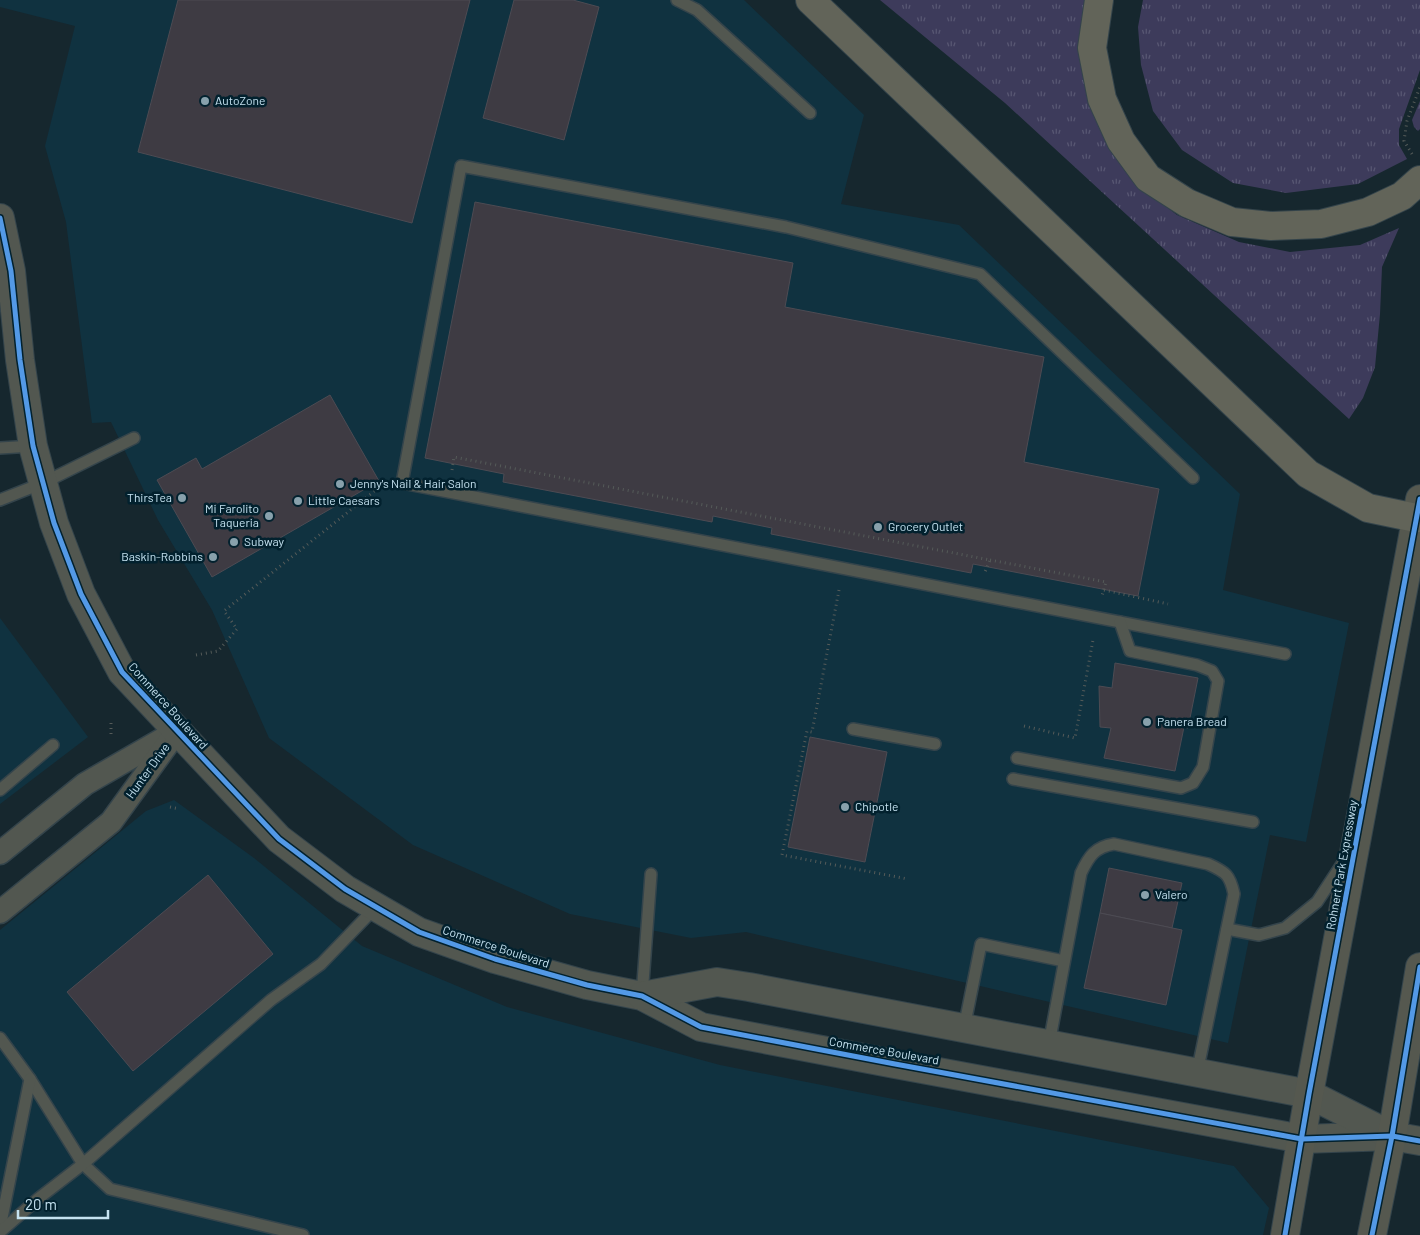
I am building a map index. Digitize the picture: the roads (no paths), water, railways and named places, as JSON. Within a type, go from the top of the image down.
[{"type":"highway","points":[[810,0],[1308,474],[1368,508],[1419,512]]},
{"type":"highway","points":[[1099,0],[1092,48],[1102,98],[1121,141],[1148,178],[1187,203],[1232,222],[1271,226],[1321,224],[1368,212],[1402,196],[1420,180]]},
{"type":"main road","name":"Rohnert Park Expressway","points":[[1285,1235],[1309,1094],[1419,512]]},
{"type":"main road","points":[[1372,1235],[1392,1136],[1420,967]]},
{"type":"street","name":"Commerce Boulevard","points":[[0,218],[12,271],[20,360],[33,446],[54,523],[81,594],[122,672],[279,839],[345,889],[419,932],[495,959],[587,986],[642,996],[701,1027],[1302,1139],[1392,1136],[1420,1142]]},
{"type":"street","name":"Hunter Drive","points":[[0,853],[85,784],[177,731]]},
{"type":"street","name":"Hunter Drive","points":[[0,912],[111,822],[177,731]]},
{"type":"street","name":"Commerce Boulevard","points":[[642,996],[717,982],[964,1028],[1309,1094],[1392,1136]]},
{"type":"lane","points":[[677,0],[697,10],[810,113]]},
{"type":"lane","points":[[1193,478],[980,274],[786,227],[461,166],[402,483],[1285,654]]},
{"type":"lane","points":[[0,500],[43,483],[134,438]]},
{"type":"lane","points":[[0,448],[33,446]]},
{"type":"lane","points":[[1017,758],[1182,788],[1193,784],[1203,767],[1218,681],[1212,671],[1197,665],[1130,651],[1120,622]]},
{"type":"lane","points":[[853,728],[935,744]]},
{"type":"lane","points":[[0,790],[53,745]]},
{"type":"lane","points":[[1014,779],[1253,822]]},
{"type":"lane","points":[[1227,929],[1259,935],[1285,928],[1317,902],[1356,843]]},
{"type":"lane","points":[[1049,1045],[1081,873],[1093,854],[1102,846],[1114,844],[1208,864],[1222,870],[1231,879],[1234,894],[1197,1073]]},
{"type":"lane","points":[[642,996],[651,874]]},
{"type":"lane","points":[[0,1232],[39,1198],[83,1164],[271,1000],[321,964],[376,907]]},
{"type":"lane","points":[[964,1028],[981,944],[1064,961]]},
{"type":"lane","points":[[0,1038],[30,1079],[83,1164],[110,1189],[303,1235]]},
{"type":"lane","points":[[0,1228],[30,1079]]},
{"type":"place","name":"AutoZone","points":[[205,101]]},
{"type":"place","name":"Jenny's Nail & Hair Salon","points":[[340,484]]},
{"type":"place","name":"ThirsTea","points":[[182,498]]},
{"type":"place","name":"Little Caesars","points":[[298,501]]},
{"type":"place","name":"Mi Farolito Taqueria","points":[[269,516]]},
{"type":"place","name":"Grocery Outlet","points":[[878,527]]},
{"type":"place","name":"Subway","points":[[234,542]]},
{"type":"place","name":"Baskin-Robbins","points":[[213,557]]},
{"type":"place","name":"Panera Bread","points":[[1147,722]]},
{"type":"place","name":"Chipotle","points":[[845,807]]},
{"type":"place","name":"Valero","points":[[1145,895]]}]
